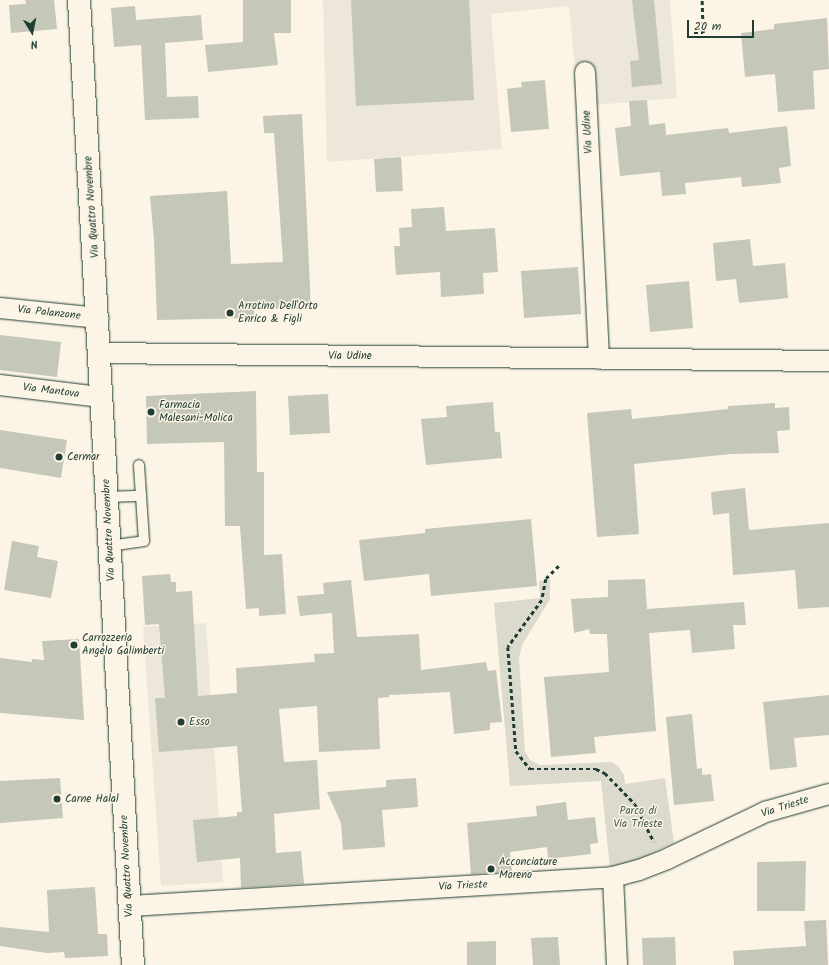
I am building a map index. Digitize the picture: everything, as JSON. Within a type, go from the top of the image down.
[{"type":"main road","name":"Via Quattro Novembre","points":[[79,0],[100,353],[109,546],[133,965]]},
{"type":"street","name":"Via Udine","points":[[585,72],[600,359]]},
{"type":"street","name":"Via Palanzone","points":[[0,308],[98,318]]},
{"type":"street","name":"Via Udine","points":[[100,353],[829,361]]},
{"type":"street","name":"Via Mantova","points":[[0,385],[101,397]]},
{"type":"street","name":"Via Trieste","points":[[130,906],[613,877],[639,870],[668,858],[765,812],[829,794]]},
{"type":"street","points":[[613,877],[617,965]]},
{"type":"lane","points":[[109,546],[144,541],[139,465]]},
{"type":"lane","points":[[107,497],[141,496]]},
{"type":"path","points":[[694,33],[703,33],[702,0]]},
{"type":"path","points":[[559,566],[546,579],[542,600],[508,647],[516,751],[530,769],[596,769],[605,773],[635,804],[657,849],[668,858]]},
{"type":"shaded area","points":[[323,0],[670,0],[677,98],[595,105],[590,67],[575,69],[569,6],[491,14],[502,149],[327,162]]},
{"type":"shaded area","name":"Esso","points":[[206,623],[223,882],[161,886],[143,627]]},
{"type":"green space","name":"Parco di Via Trieste","points":[[550,579],[550,599],[522,645],[519,658],[525,752],[530,760],[540,765],[612,762],[618,766],[624,775],[625,784],[665,778],[674,843],[628,865],[610,869],[601,781],[510,786],[494,603],[540,598],[539,581]]},
{"type":"building","points":[[25,0],[54,0],[57,29],[11,33],[9,5],[26,4]]},
{"type":"building","points":[[243,0],[291,0],[291,33],[274,33],[278,65],[208,72],[205,45],[243,42]]},
{"type":"building","points":[[351,0],[469,0],[474,100],[356,106]]},
{"type":"building","points":[[632,0],[654,0],[662,84],[632,87],[630,61],[639,60]]},
{"type":"building","points":[[135,6],[136,20],[201,15],[203,40],[165,43],[167,97],[198,96],[199,118],[145,120],[141,45],[114,47],[111,8]]},
{"type":"building","points":[[827,18],[829,69],[813,71],[815,109],[778,112],[775,74],[745,77],[741,33],[774,29],[774,24]]},
{"type":"building","points":[[545,80],[549,129],[511,132],[507,89],[522,87],[521,82]]},
{"type":"building","points":[[647,100],[649,125],[665,123],[666,135],[728,128],[729,133],[787,126],[791,166],[779,168],[781,183],[742,187],[741,177],[685,183],[686,194],[662,196],[660,172],[620,176],[615,128],[631,126],[629,101]]},
{"type":"building","points":[[302,114],[311,309],[255,308],[253,318],[157,320],[154,240],[150,196],[227,191],[231,264],[283,262],[274,133],[264,133],[263,116]]},
{"type":"building","points":[[401,157],[403,191],[376,192],[374,159]]},
{"type":"building","points":[[444,207],[446,231],[495,228],[498,272],[483,273],[484,294],[441,297],[440,272],[396,275],[394,246],[400,246],[399,228],[412,227],[411,209]]},
{"type":"building","points":[[750,239],[753,266],[785,263],[788,298],[739,303],[736,279],[716,281],[713,243]]},
{"type":"building","points":[[578,267],[581,314],[524,318],[521,271]]},
{"type":"building","points":[[689,281],[693,328],[650,332],[646,285]]},
{"type":"building","points":[[0,335],[61,342],[57,377],[0,370]]},
{"type":"building","points":[[256,391],[257,472],[264,472],[264,555],[282,554],[286,614],[259,616],[259,608],[246,609],[240,526],[225,526],[224,442],[147,444],[146,396]]},
{"type":"building","points":[[328,394],[330,433],[290,435],[288,396]]},
{"type":"building","points":[[493,402],[495,432],[500,432],[502,458],[426,465],[421,419],[447,417],[446,406]]},
{"type":"building","points":[[775,403],[775,408],[789,407],[790,430],[777,431],[779,453],[731,454],[634,464],[639,534],[597,537],[587,413],[631,409],[632,419],[728,409],[728,406]]},
{"type":"building","points":[[0,430],[67,440],[61,478],[0,468]]},
{"type":"building","points":[[745,488],[749,530],[829,523],[829,607],[798,609],[795,570],[733,575],[729,513],[713,515],[711,492]]},
{"type":"building","points":[[531,519],[537,586],[431,596],[429,574],[364,581],[359,540],[425,533],[425,529]]},
{"type":"building","points":[[12,541],[39,546],[37,557],[58,561],[51,598],[4,590]]},
{"type":"building","points":[[170,574],[171,582],[176,582],[176,592],[192,591],[198,696],[237,693],[236,668],[315,662],[314,654],[334,653],[332,613],[300,616],[297,596],[324,594],[323,583],[351,580],[357,637],[419,634],[421,670],[486,662],[488,671],[496,670],[502,722],[490,723],[490,730],[454,734],[450,692],[389,695],[389,697],[378,698],[380,749],[319,752],[317,706],[279,709],[284,762],[317,760],[320,809],[274,814],[276,853],[301,851],[304,884],[241,888],[240,858],[197,862],[193,820],[237,816],[237,812],[242,812],[237,746],[159,752],[155,698],[165,698],[159,624],[145,625],[142,576]]},
{"type":"building","points":[[645,579],[647,609],[744,602],[746,625],[733,625],[735,649],[692,653],[690,630],[649,633],[656,731],[594,737],[596,753],[551,757],[544,677],[609,672],[607,634],[590,634],[589,629],[574,633],[571,599],[608,597],[608,580]]},
{"type":"building","points":[[79,639],[84,720],[0,713],[0,658],[32,662],[32,659],[44,660],[42,641]]},
{"type":"building","points":[[829,695],[829,735],[794,738],[797,767],[770,770],[763,702]]},
{"type":"building","points":[[692,714],[697,769],[702,768],[702,775],[711,774],[714,801],[674,805],[666,717]]},
{"type":"building","points":[[60,778],[63,818],[0,823],[0,781]]},
{"type":"building","points":[[416,778],[418,807],[382,810],[385,847],[343,850],[341,823],[327,792],[386,787],[386,780]]},
{"type":"building","points":[[566,802],[568,820],[595,817],[598,843],[590,844],[591,854],[548,859],[547,847],[510,852],[512,872],[471,874],[467,823],[537,816],[536,806]]},
{"type":"building","points":[[806,861],[805,911],[757,911],[757,862]]},
{"type":"building","points":[[95,887],[98,934],[107,934],[108,956],[65,958],[64,952],[47,953],[0,946],[0,927],[49,932],[47,890]]},
{"type":"building","points":[[826,920],[828,965],[734,965],[733,951],[806,946],[804,921]]},
{"type":"building","points":[[558,937],[560,965],[533,965],[531,938]]},
{"type":"building","points":[[675,937],[676,965],[643,965],[642,938]]},
{"type":"building","points":[[496,941],[496,965],[467,965],[467,942]]},
{"type":"place","name":"Arrotino Dell'Orto Enrico & Figli","points":[[230,313]]},
{"type":"place","name":"Farmacia Malesani-Molica","points":[[151,412]]},
{"type":"place","name":"Cermar","points":[[59,457]]},
{"type":"place","name":"Carrozzeria Angelo Galimberti","points":[[74,645]]},
{"type":"place","name":"Esso","points":[[181,722]]},
{"type":"place","name":"Carne Halal","points":[[57,799]]},
{"type":"place","name":"Acconciature Moreno","points":[[491,869]]}]
